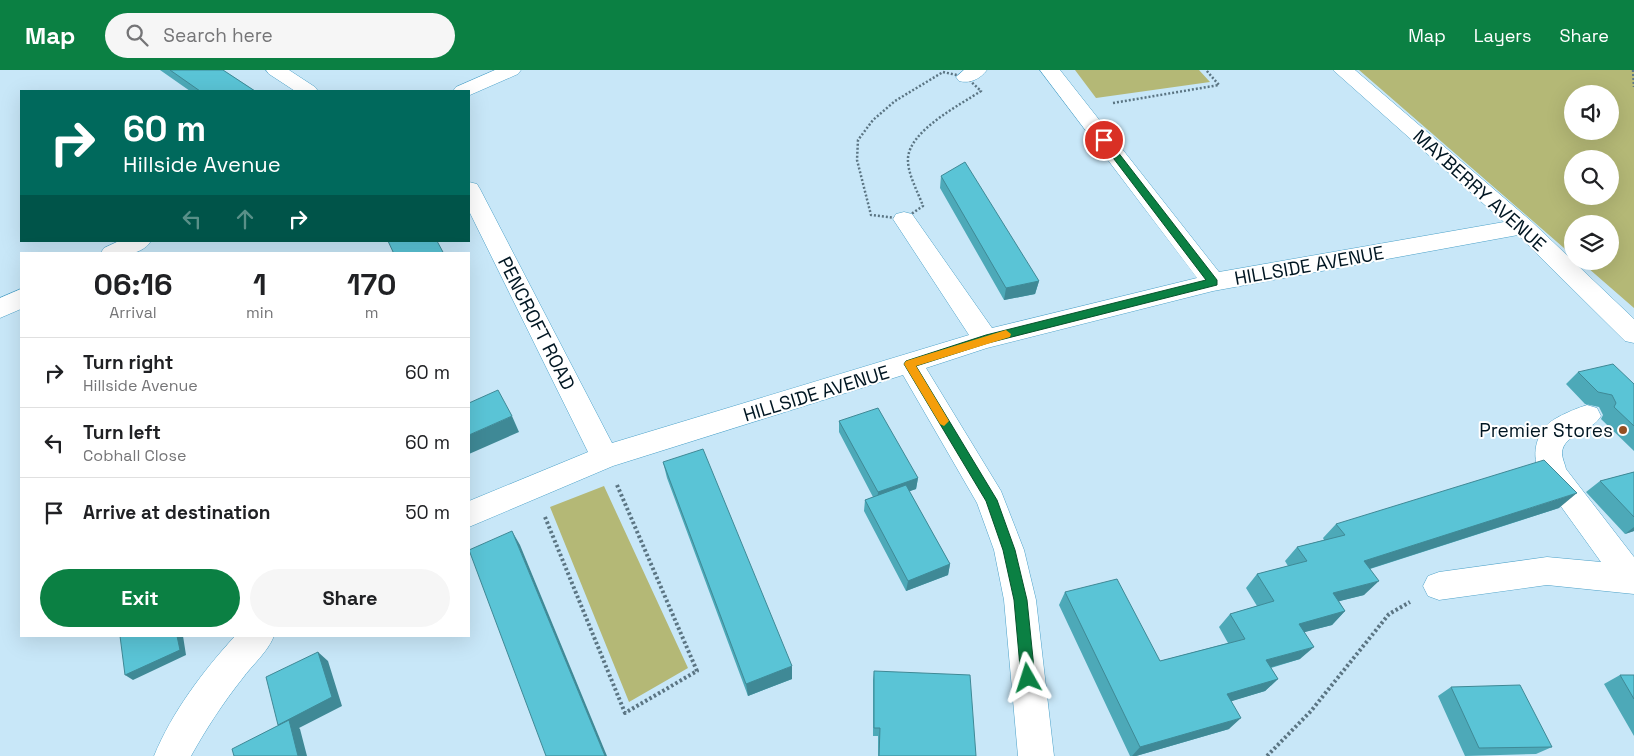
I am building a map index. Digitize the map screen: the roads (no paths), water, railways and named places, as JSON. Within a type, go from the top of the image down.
[{"type":"main road","points":[[276,70],[306,90]]},
{"type":"main road","points":[[465,90],[511,70]]},
{"type":"main road","points":[[1050,70],[1213,282]]},
{"type":"main road","name":"MAYBERRY AVENUE","points":[[1343,70],[1523,226],[1634,334]]},
{"type":"main road","name":"PENCROFT ROAD","points":[[470,191],[605,457]]},
{"type":"main road","points":[[904,219],[986,339]]},
{"type":"main road","name":"HILLSIDE AVENUE","points":[[470,514],[605,457],[986,339],[1213,282],[1523,226]]},
{"type":"main road","points":[[116,252],[137,242]]},
{"type":"main road","points":[[0,309],[20,299]]},
{"type":"main road","points":[[910,364],[991,500],[1009,550],[1020,600],[1036,756]]},
{"type":"main road","points":[[1587,416],[1556,434],[1548,452],[1552,472],[1568,496],[1634,580]]},
{"type":"main road","points":[[1439,586],[1547,570],[1634,580]]},
{"type":"main road","points":[[172,756],[186,728],[244,649],[257,637]]},
{"type":"place","name":"Premier Stores","points":[[1623,430]]}]
